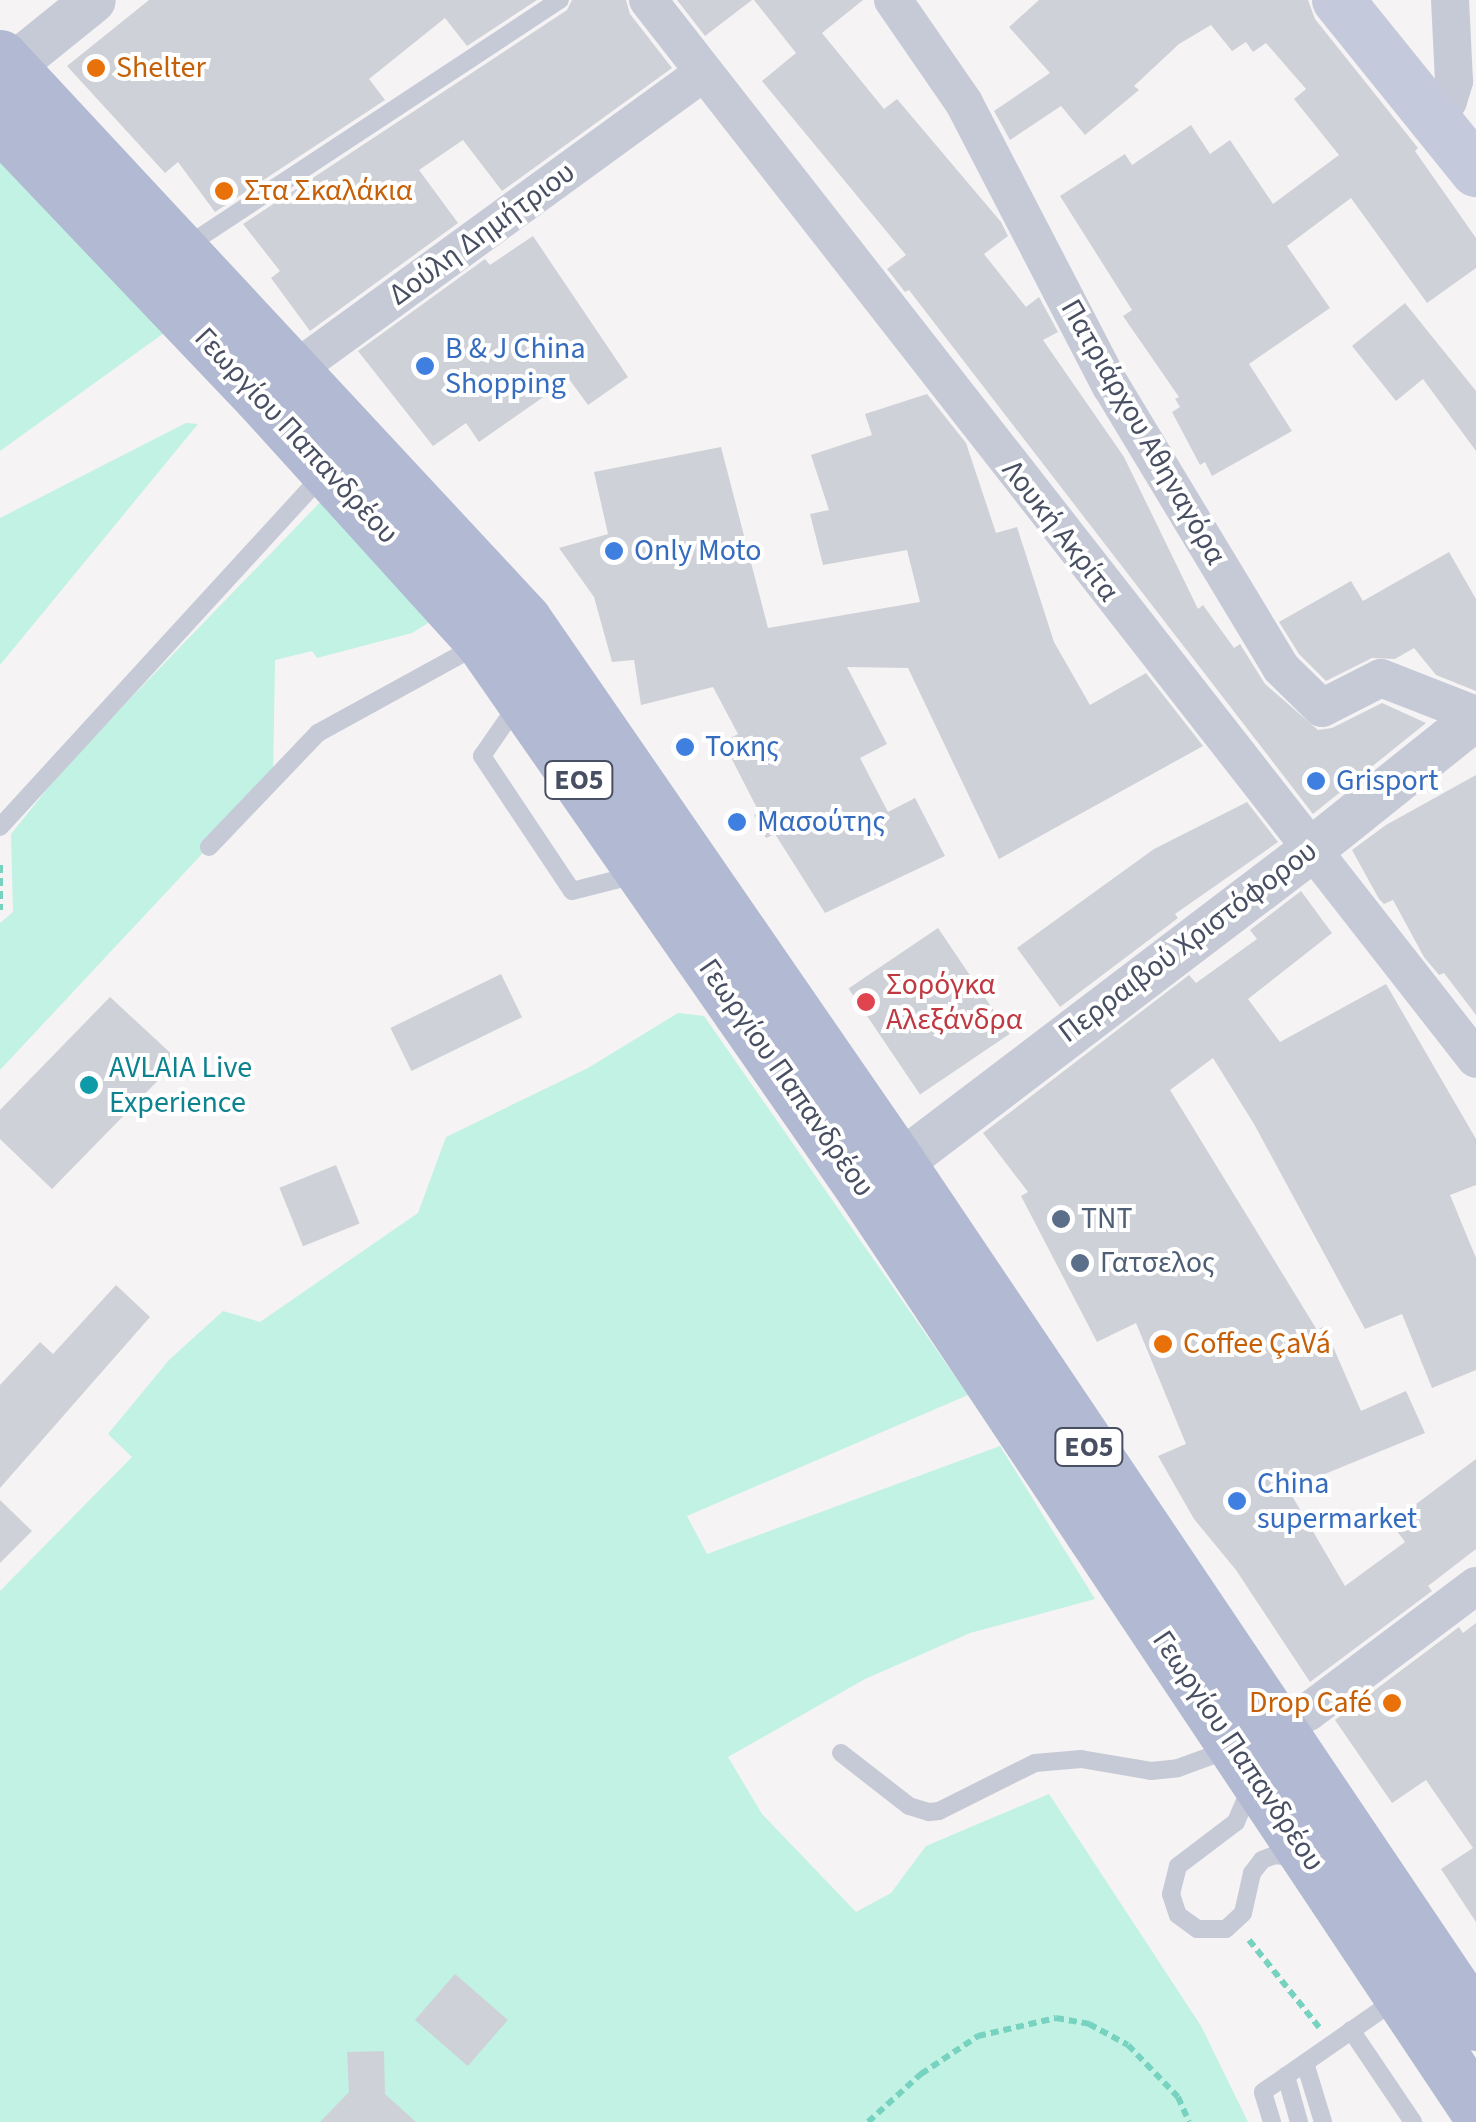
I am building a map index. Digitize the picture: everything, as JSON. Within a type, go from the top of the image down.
[{"type":"main road","points":[[1338,0],[1476,171]]},
{"type":"main road","name":"Γεωργίου Παπανδρέου","points":[[3,66],[182,249],[278,383],[327,470],[483,642],[644,873],[881,1176]]},
{"type":"main road","name":"Γεωργίου Παπανδρέου","points":[[0,124],[278,383],[524,620],[1255,1748],[1421,1983],[1476,2108]]},
{"type":"main road","name":"Γεωργίου Παπανδρέου","points":[[1255,1748],[1310,1861],[1421,1983],[1476,2023]]},
{"type":"street","points":[[3,66],[93,0]]},
{"type":"street","name":"Λουκή Ακρίτα","points":[[648,0],[1476,1059]]},
{"type":"street","name":"Πατριάρχου Αθηναγόρα","points":[[893,0],[964,103],[1111,386],[1281,668],[1322,708],[1381,678],[1476,716]]},
{"type":"street","points":[[1431,117],[1448,101],[1454,81],[1450,0]]},
{"type":"street","name":"Δούλη Δημήτριου","points":[[278,383],[704,73]]},
{"type":"street","name":"Περραιβού Χριστόφορου","points":[[881,1176],[1309,850],[1476,716]]},
{"type":"street","points":[[1255,1748],[1476,1586]]},
{"type":"lane","points":[[182,249],[389,108],[482,55],[560,0]]},
{"type":"lane","points":[[0,827],[327,470]]},
{"type":"lane","points":[[209,847],[318,733],[483,642]]},
{"type":"lane","points":[[840,1753],[908,1806],[928,1812],[939,1811],[1035,1762],[1081,1759],[1151,1771],[1255,1748],[1250,1792],[1241,1815],[1222,1834],[1186,1856],[1171,1888],[1175,1910],[1192,1927],[1216,1932],[1235,1923],[1246,1907],[1252,1873],[1262,1860],[1283,1855],[1310,1861]]},
{"type":"lane","points":[[1272,2122],[1263,2092],[1421,1983]]},
{"type":"lane","points":[[1352,2030],[1413,2122]]},
{"type":"lane","points":[[1305,2063],[1323,2122]]},
{"type":"lane","points":[[1286,2076],[1299,2122]]},
{"type":"path","points":[[0,864],[0,910]]},
{"type":"path","points":[[1235,1923],[1332,2044]]},
{"type":"path","points":[[868,2122],[921,2074],[978,2036],[1056,2018],[1089,2024],[1128,2044],[1178,2098],[1189,2122]]},
{"type":"green space","points":[[0,149],[171,328],[0,451]]},
{"type":"green space","points":[[186,423],[198,424],[0,665],[0,518]]},
{"type":"green space","points":[[331,491],[441,615],[412,633],[317,658],[312,651],[275,660],[273,778],[0,1070],[0,923],[13,912],[11,834],[69,762]]},
{"type":"green space","points":[[678,1013],[704,1016],[968,1395],[687,1516],[707,1554],[1000,1446],[1095,1599],[970,1633],[865,1679],[728,1757],[762,1814],[856,1912],[891,1893],[926,1846],[1049,1794],[1201,2026],[1248,2122],[0,2122],[0,1591],[132,1457],[108,1434],[169,1360],[223,1311],[260,1322],[418,1213],[446,1137],[588,1068]]},
{"type":"building","points":[[149,0],[537,0],[467,46],[445,18],[369,79],[385,100],[215,212],[178,162],[165,173],[67,66]]},
{"type":"building","points":[[572,0],[626,0],[630,14],[672,68],[502,191],[463,140],[419,170],[458,223],[310,331],[271,278],[280,271],[243,224],[567,10]]},
{"type":"building","points":[[677,0],[752,0],[705,36]]},
{"type":"building","points":[[754,0],[863,0],[822,33],[884,109],[897,99],[1001,222],[1008,236],[984,254],[1026,307],[1039,297],[1058,332],[1043,340],[1124,457],[1198,609],[1203,605],[1234,648],[1240,644],[1265,684],[1318,730],[1332,728],[1382,703],[1426,723],[1313,814],[909,290],[905,292],[887,269],[906,255],[762,81],[796,53]]},
{"type":"building","points":[[1039,0],[1308,0],[1315,19],[1418,148],[1415,151],[1476,238],[1476,268],[1427,303],[1351,198],[1287,246],[1330,308],[1249,364],[1292,431],[1212,476],[1205,462],[1200,465],[1172,412],[1180,407],[1175,399],[1179,397],[1123,316],[1132,310],[1060,196],[1125,154],[1132,165],[1191,125],[1210,154],[1230,140],[1273,204],[1339,155],[1294,99],[1306,89],[1266,43],[1253,52],[1246,42],[1232,51],[1211,25],[1179,44],[1134,86],[1139,90],[1085,135],[1061,106],[1010,140],[994,111],[1050,73],[1009,27]]},
{"type":"building","points":[[533,236],[628,377],[588,405],[569,379],[479,442],[466,423],[433,446],[358,351],[485,259],[490,265]]},
{"type":"building","points":[[1405,303],[1476,391],[1476,451],[1423,379],[1396,401],[1352,346]]},
{"type":"building","points":[[927,394],[966,443],[996,533],[1017,527],[1054,642],[1090,705],[1146,673],[1203,746],[999,859],[908,668],[847,667],[887,744],[860,758],[888,812],[915,798],[945,856],[825,913],[775,834],[766,838],[754,815],[759,812],[723,742],[738,734],[713,687],[641,705],[634,660],[612,662],[594,597],[559,548],[608,534],[594,472],[721,447],[768,628],[920,602],[907,550],[823,565],[810,514],[829,510],[811,455],[872,435],[865,414]]},
{"type":"building","points":[[1449,552],[1476,599],[1476,691],[1436,675],[1414,648],[1395,659],[1372,658],[1326,681],[1299,654],[1279,622],[1351,581],[1363,601]]},
{"type":"building","points":[[1476,775],[1476,1015],[1444,973],[1439,975],[1424,957],[1393,900],[1384,904],[1379,899],[1352,850],[1386,825]]},
{"type":"building","points":[[1247,802],[1278,842],[1175,914],[1178,918],[1060,1007],[1017,948],[1154,849]]},
{"type":"building","points":[[1301,891],[1332,933],[1248,999],[1280,1042],[1386,984],[1476,1139],[1476,1185],[1450,1195],[1476,1258],[1476,1370],[1432,1388],[1402,1314],[1365,1329],[1254,1124],[1213,1058],[1170,1090],[1317,1330],[1324,1326],[1361,1411],[1406,1391],[1425,1433],[1288,1489],[1345,1586],[1405,1542],[1391,1523],[1476,1459],[1476,1549],[1428,1586],[1432,1591],[1310,1682],[1236,1570],[1194,1519],[1158,1456],[1186,1444],[1136,1323],[1097,1342],[1021,1196],[1028,1192],[983,1133],[1189,975],[1196,983],[1257,939],[1250,930]]},
{"type":"building","points":[[938,928],[1010,1034],[920,1095],[848,988]]},
{"type":"building","points":[[501,974],[522,1017],[411,1071],[390,1028]]},
{"type":"building","name":"AVLAIA Live Experience","points":[[110,997],[178,1060],[52,1189],[0,1139],[0,1110]]},
{"type":"building","points":[[336,1165],[360,1223],[303,1246],[279,1188]]},
{"type":"building","points":[[116,1285],[150,1317],[0,1488],[0,1385],[40,1342],[53,1354]]},
{"type":"building","points":[[0,1500],[32,1531],[0,1563]]},
{"type":"building","points":[[1476,1623],[1476,1922],[1441,1869],[1473,1848],[1426,1780],[1392,1803],[1335,1720],[1459,1627],[1463,1633]]},
{"type":"building","points":[[455,1974],[508,2020],[468,2066],[415,2020]]},
{"type":"building","points":[[384,2051],[385,2094],[416,2122],[320,2122],[349,2092],[347,2052]]},
{"type":"place","name":"Shelter","points":[[96,68]]},
{"type":"place","name":"Στα Σκαλάκια","points":[[224,191]]},
{"type":"place","name":"B & J China Shopping","points":[[425,366]]},
{"type":"place","name":"Only Moto","points":[[614,551]]},
{"type":"place","name":"Τοκης","points":[[685,747]]},
{"type":"place","name":"Grisport","points":[[1316,781]]},
{"type":"place","name":"Μασούτης","points":[[737,822]]},
{"type":"place","name":"Σορόγκα Αλεξάνδρα","points":[[866,1002]]},
{"type":"place","name":"AVLAIA Live Experience","points":[[89,1085]]},
{"type":"place","name":"TNT","points":[[1061,1219]]},
{"type":"place","name":"Γατσελος","points":[[1080,1263]]},
{"type":"place","name":"Coffee ÇaVá","points":[[1163,1344]]},
{"type":"place","name":"China supermarket","points":[[1237,1501]]},
{"type":"place","name":"Drop Café","points":[[1392,1703]]}]
